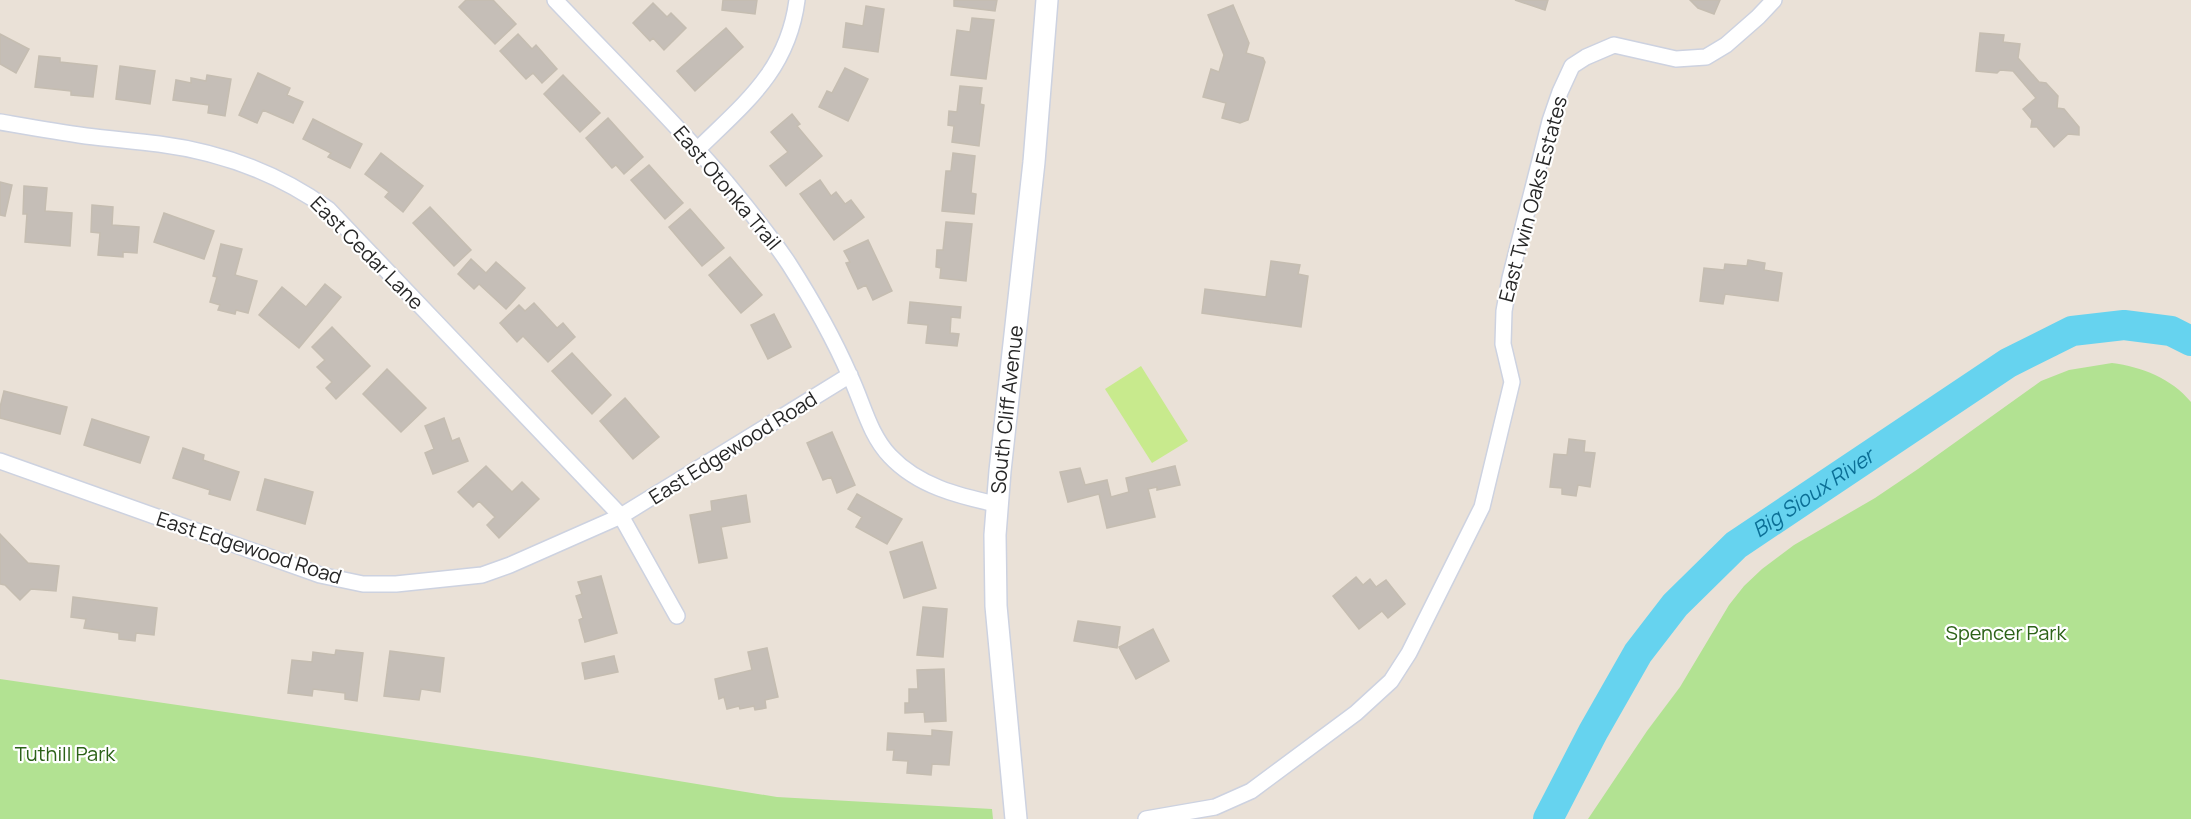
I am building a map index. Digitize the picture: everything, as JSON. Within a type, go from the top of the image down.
[{"type":"main road","name":"South Cliff Avenue","points":[[1016,819],[996,606],[996,504],[1036,138],[1047,0]]},
{"type":"street","name":"East Otonka Trail","points":[[555,0],[698,149],[768,231],[822,318],[850,375],[869,424],[881,445],[892,458],[909,472],[946,491],[996,504]]},
{"type":"street","points":[[698,149],[759,88],[773,70],[784,50],[793,24],[797,0]]},
{"type":"street","name":"East Twin Oaks Estates","points":[[1146,819],[1215,807],[1251,791],[1356,713],[1391,681],[1409,653],[1482,507],[1512,382],[1503,344],[1504,311],[1510,278],[1550,121],[1572,66],[1614,45],[1676,59],[1706,57],[1726,45],[1758,17],[1773,0]]},
{"type":"street","name":"East Cedar Lane","points":[[0,122],[85,136],[161,144],[221,157],[265,172],[302,190],[328,209],[621,516],[677,616]]},
{"type":"street","name":"East Edgewood Road","points":[[0,461],[320,575],[363,584],[396,584],[482,575],[621,516],[850,375]]},
{"type":"green space","name":"Spencer Park","points":[[2112,363],[2134,367],[2155,375],[2174,386],[2191,402],[2191,819],[1588,819],[1647,731],[1680,687],[1729,605],[1762,569],[1794,545],[1875,498],[2041,381],[2069,370]]},
{"type":"green space","points":[[1141,366],[1188,441],[1152,463],[1105,389]]},
{"type":"green space","name":"Tuthill Park","points":[[0,679],[532,757],[777,797],[992,809],[993,819],[0,819]]},
{"type":"building","points":[[466,0],[493,0],[516,24],[495,44],[459,7]]},
{"type":"building","points":[[723,0],[757,0],[755,14],[722,10]]},
{"type":"building","points":[[954,0],[997,0],[995,11],[954,6]]},
{"type":"building","points":[[1515,0],[1548,0],[1545,10]]},
{"type":"building","points":[[1690,0],[1720,0],[1714,14],[1698,8]]},
{"type":"building","points":[[653,3],[667,17],[671,13],[686,28],[664,50],[653,38],[650,41],[633,23]]},
{"type":"building","points":[[1233,5],[1249,43],[1246,53],[1263,58],[1265,62],[1248,120],[1240,123],[1222,118],[1226,103],[1203,97],[1211,69],[1219,72],[1224,55],[1208,15]]},
{"type":"building","points":[[866,6],[884,9],[878,52],[843,47],[846,23],[863,26]]},
{"type":"building","points":[[972,18],[994,20],[986,79],[951,75],[957,30],[970,32]]},
{"type":"building","points":[[726,28],[743,47],[695,91],[677,71]]},
{"type":"building","points":[[1980,33],[2004,35],[2003,42],[2020,44],[2018,58],[2039,82],[2046,83],[2058,96],[2057,108],[2064,109],[2079,127],[2079,135],[2068,134],[2054,147],[2037,127],[2031,127],[2032,120],[2023,109],[2036,98],[2013,71],[2000,70],[1997,73],[1976,71]]},
{"type":"building","points":[[0,34],[29,49],[16,73],[0,64]]},
{"type":"building","points":[[518,34],[532,49],[536,45],[557,69],[542,83],[533,73],[526,79],[500,51]]},
{"type":"building","points":[[39,56],[60,58],[60,62],[97,66],[93,97],[71,95],[71,91],[35,87]]},
{"type":"building","points":[[120,66],[155,71],[150,104],[116,99]]},
{"type":"building","points":[[845,68],[868,79],[848,121],[819,107],[827,91],[832,93]]},
{"type":"building","points":[[258,73],[290,88],[287,95],[303,102],[293,123],[263,110],[257,123],[239,115]]},
{"type":"building","points":[[207,75],[231,79],[225,116],[208,113],[209,105],[173,100],[176,80],[191,83],[191,78],[206,81]]},
{"type":"building","points":[[563,75],[600,113],[580,132],[544,94]]},
{"type":"building","points":[[960,86],[982,88],[980,104],[984,105],[979,146],[952,142],[954,126],[948,125],[949,111],[957,112]]},
{"type":"building","points":[[792,114],[800,124],[797,126],[822,156],[786,186],[770,166],[788,152],[771,132]]},
{"type":"building","points":[[608,118],[643,157],[624,174],[616,165],[612,168],[586,138]]},
{"type":"building","points":[[313,119],[362,144],[350,168],[328,157],[331,153],[303,139]]},
{"type":"building","points":[[381,153],[423,186],[403,212],[385,197],[389,192],[365,174]]},
{"type":"building","points":[[953,153],[975,156],[971,193],[976,194],[974,214],[942,211],[946,171],[951,171]]},
{"type":"building","points":[[649,165],[683,203],[665,219],[631,180]]},
{"type":"building","points":[[820,180],[831,196],[836,192],[845,204],[851,200],[864,217],[834,240],[800,194]]},
{"type":"building","points":[[0,182],[12,185],[5,216],[0,215]]},
{"type":"building","points":[[24,186],[47,188],[45,211],[72,213],[70,246],[25,242],[27,214],[23,214]]},
{"type":"building","points":[[92,205],[113,207],[112,225],[139,227],[137,253],[123,252],[123,257],[98,255],[100,233],[91,232]]},
{"type":"building","points":[[430,207],[471,250],[454,266],[413,223]]},
{"type":"building","points":[[690,209],[724,248],[702,266],[669,227]]},
{"type":"building","points":[[164,213],[214,231],[204,259],[154,242]]},
{"type":"building","points":[[946,222],[972,224],[966,281],[940,278],[941,268],[936,267],[937,250],[943,250]]},
{"type":"building","points":[[868,240],[892,291],[873,300],[866,285],[858,289],[846,263],[850,262],[844,251]]},
{"type":"building","points":[[221,244],[242,249],[235,275],[257,281],[248,313],[236,310],[235,314],[218,310],[220,305],[210,302],[217,277],[213,276]]},
{"type":"building","points":[[730,257],[762,295],[741,313],[709,275]]},
{"type":"building","points":[[471,259],[486,273],[496,262],[525,288],[506,309],[479,284],[474,289],[458,274]]},
{"type":"building","points":[[1748,260],[1765,263],[1764,270],[1782,273],[1778,301],[1725,294],[1723,304],[1700,301],[1704,268],[1724,270],[1725,264],[1747,266]]},
{"type":"building","points":[[1271,261],[1300,265],[1298,274],[1308,276],[1301,327],[1202,313],[1205,289],[1266,297]]},
{"type":"building","points":[[325,284],[341,297],[299,348],[259,315],[282,287],[306,307]]},
{"type":"building","points":[[910,302],[961,307],[960,318],[951,317],[950,333],[959,334],[957,346],[926,343],[928,325],[908,323]]},
{"type":"building","points":[[534,303],[557,328],[563,323],[575,337],[548,362],[523,336],[517,342],[500,323],[519,305],[525,311]]},
{"type":"building","points":[[774,314],[791,347],[768,359],[751,325]]},
{"type":"building","points":[[332,327],[370,366],[336,399],[326,388],[332,382],[317,367],[325,360],[312,347]]},
{"type":"building","points":[[572,353],[611,395],[592,414],[552,371]]},
{"type":"building","points":[[387,369],[426,408],[401,432],[363,394]]},
{"type":"building","points":[[4,391],[67,407],[60,434],[0,418]]},
{"type":"building","points":[[625,398],[659,437],[633,459],[600,421]]},
{"type":"building","points":[[444,418],[452,441],[459,438],[468,461],[433,474],[425,453],[434,449],[425,426]]},
{"type":"building","points":[[92,419],[149,437],[140,463],[84,445]]},
{"type":"building","points":[[832,432],[855,485],[837,493],[831,477],[823,480],[807,443]]},
{"type":"building","points":[[1569,439],[1585,441],[1584,452],[1595,453],[1590,487],[1578,485],[1576,496],[1562,494],[1562,488],[1550,487],[1554,454],[1567,455]]},
{"type":"building","points":[[183,448],[204,455],[203,460],[239,472],[230,500],[209,494],[210,490],[173,478]]},
{"type":"building","points":[[486,466],[512,492],[522,482],[539,499],[499,538],[487,525],[495,517],[479,501],[473,507],[458,492]]},
{"type":"building","points":[[1175,466],[1180,485],[1157,490],[1157,487],[1148,489],[1155,517],[1107,528],[1099,494],[1068,502],[1060,472],[1080,468],[1085,485],[1107,480],[1111,497],[1129,492],[1126,478]]},
{"type":"building","points":[[265,479],[313,492],[305,524],[257,510]]},
{"type":"building","points":[[857,494],[902,519],[887,544],[856,527],[862,517],[848,509]]},
{"type":"building","points":[[746,495],[750,522],[721,527],[727,558],[699,563],[690,515],[712,511],[711,501]]},
{"type":"building","points":[[0,534],[28,563],[59,566],[56,591],[31,589],[20,600],[5,585],[0,584]]},
{"type":"building","points":[[922,542],[936,588],[904,598],[890,552]]},
{"type":"building","points":[[601,576],[617,633],[585,642],[579,620],[583,618],[576,596],[582,594],[578,582]]},
{"type":"building","points":[[1356,577],[1363,585],[1370,579],[1376,587],[1386,580],[1405,604],[1388,618],[1382,611],[1359,629],[1333,596]]},
{"type":"building","points":[[73,597],[157,608],[154,635],[136,633],[135,641],[119,639],[119,633],[84,628],[86,619],[71,617]]},
{"type":"building","points":[[923,607],[947,609],[943,657],[917,655]]},
{"type":"building","points":[[1078,621],[1120,627],[1117,648],[1074,641]]},
{"type":"building","points":[[1153,629],[1169,661],[1136,679],[1119,647]]},
{"type":"building","points":[[767,648],[778,697],[765,700],[766,708],[755,710],[754,706],[740,709],[739,706],[727,709],[724,697],[719,699],[715,679],[752,670],[748,652]]},
{"type":"building","points":[[336,650],[363,653],[357,701],[345,699],[345,693],[313,689],[312,696],[288,693],[292,660],[312,662],[313,652],[335,655]]},
{"type":"building","points":[[390,651],[444,658],[440,692],[421,689],[419,700],[384,696]]},
{"type":"building","points":[[614,656],[618,672],[585,679],[582,663]]},
{"type":"building","points":[[944,669],[946,721],[925,722],[924,712],[905,713],[905,703],[909,703],[909,689],[918,689],[917,670]]},
{"type":"building","points":[[932,730],[952,732],[949,765],[932,764],[931,775],[907,773],[908,761],[893,760],[894,750],[887,750],[888,733],[932,736]]},
{"type":"waterway","name":"Big Sioux River","points":[[1548,819],[1593,732],[1638,653],[1675,605],[1736,545],[2008,363],[2072,331],[2124,325],[2171,331],[2191,341]]}]
